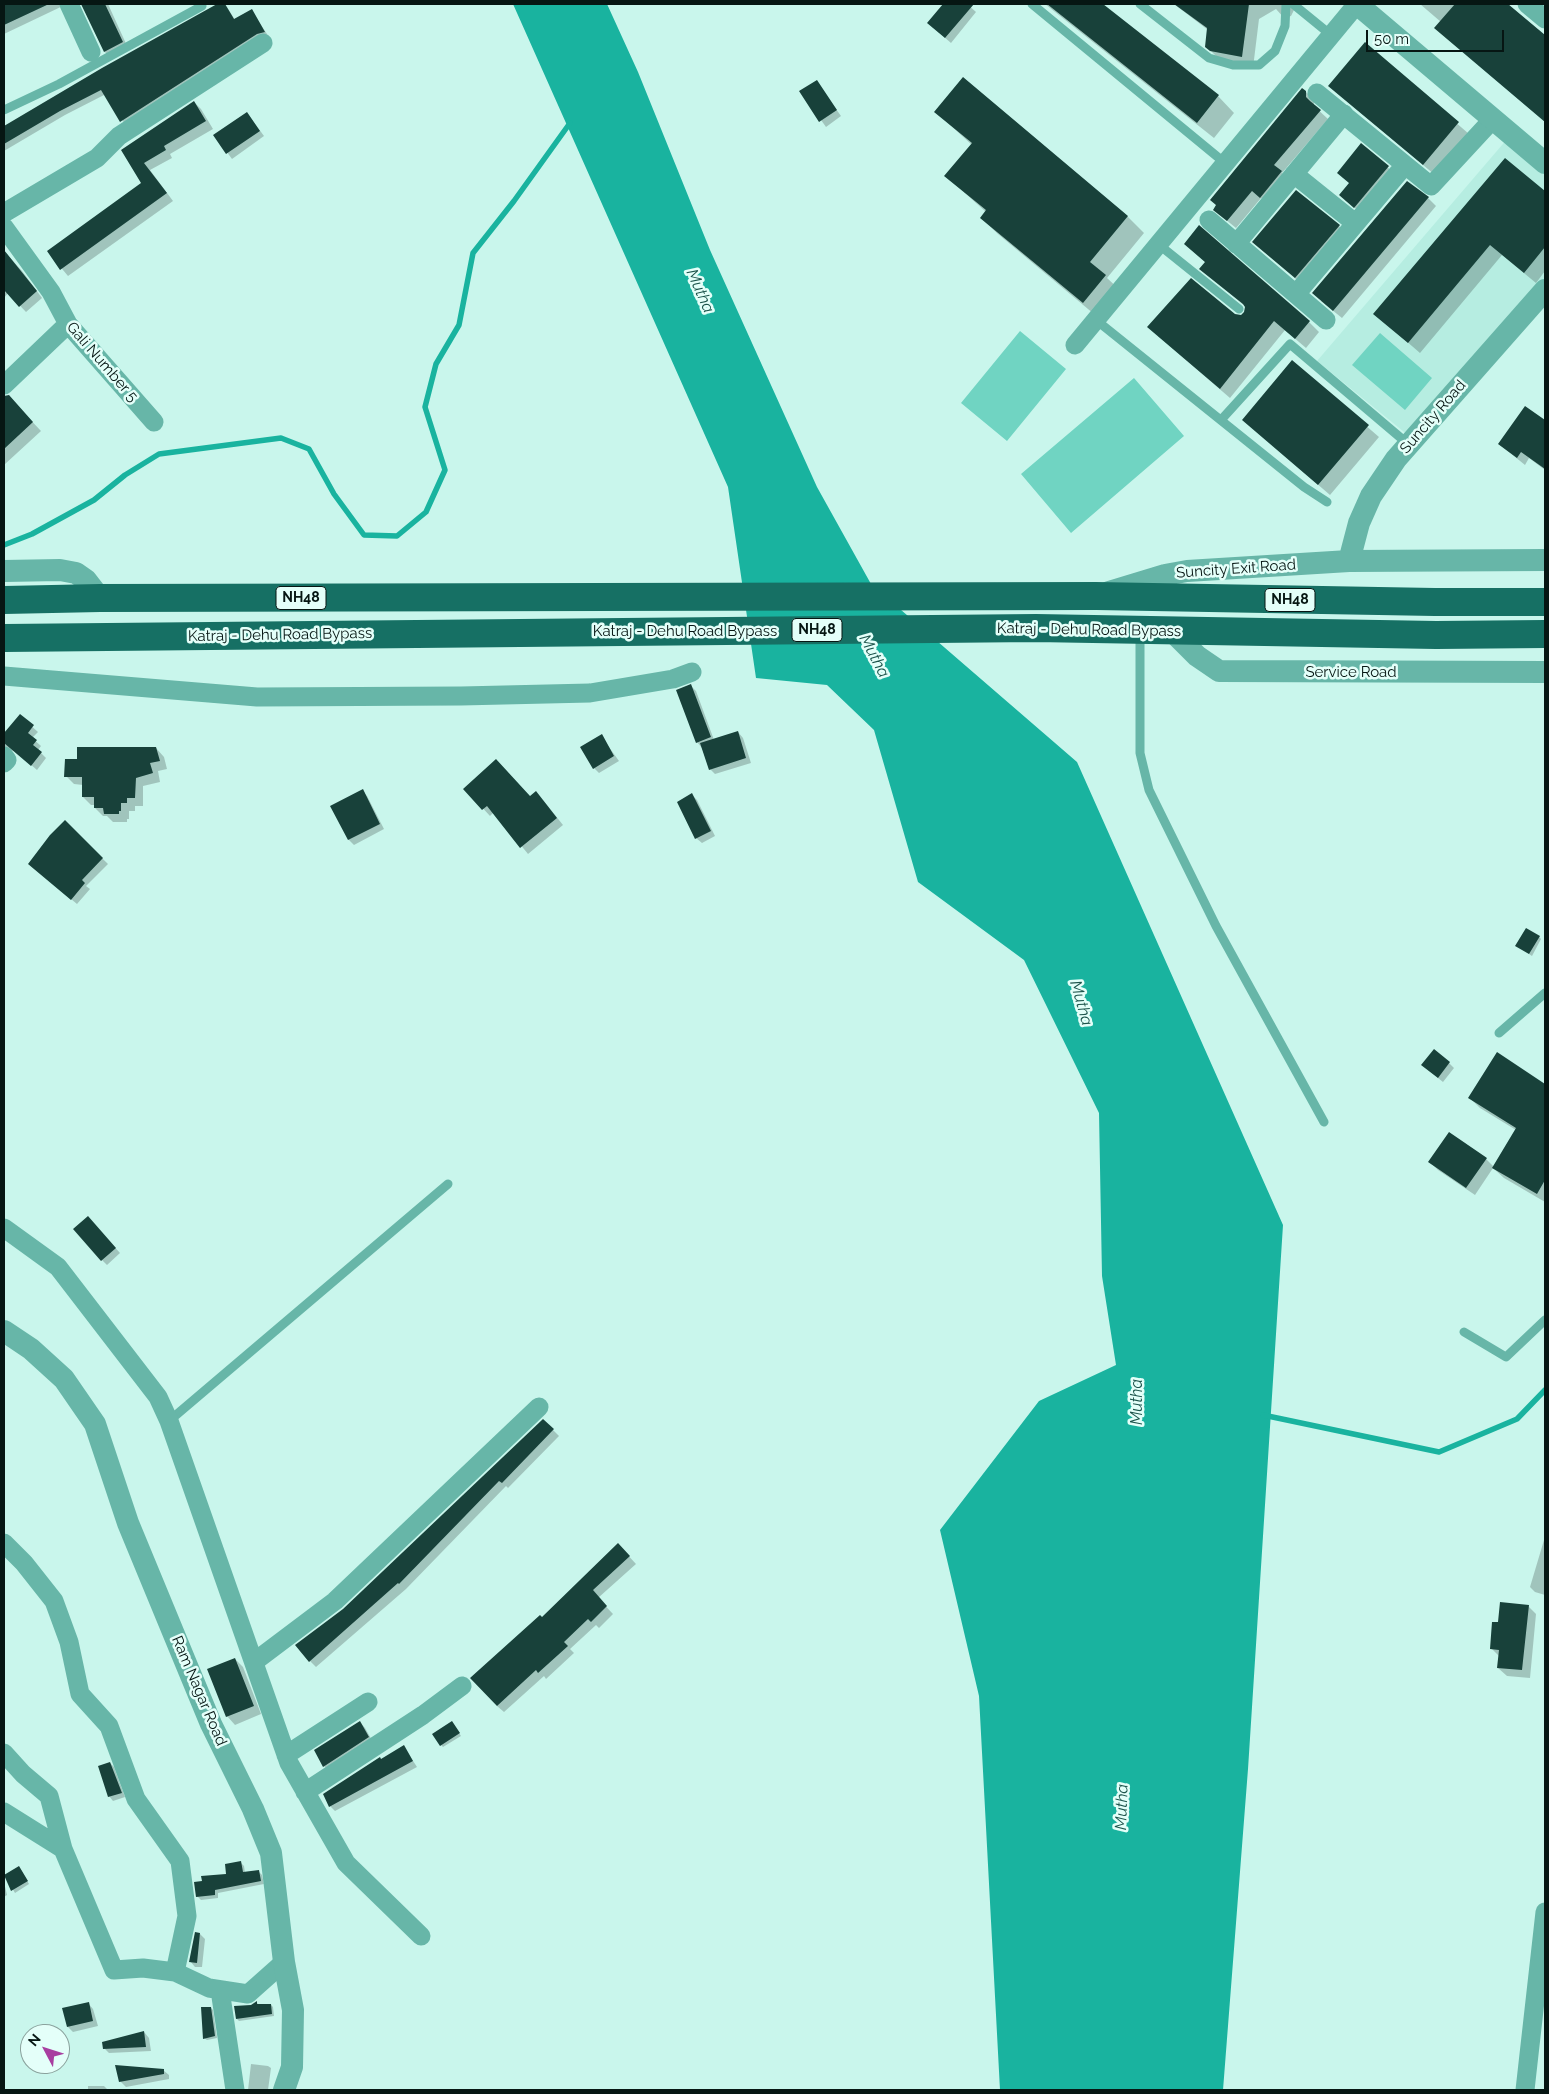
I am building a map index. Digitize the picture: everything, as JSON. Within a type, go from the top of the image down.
[{"type":"highway","name":"NH48","points":[[4,600],[100,598],[1096,596],[1545,602]]},
{"type":"highway","name":"Katraj - Dehu Road Bypass","points":[[4,638],[1036,628],[1436,635],[1545,634]]},
{"type":"street","points":[[69,4],[91,52]]},
{"type":"street","points":[[1075,345],[1357,4],[1545,163]]},
{"type":"street","points":[[1527,4],[1545,19]]},
{"type":"street","points":[[4,213],[97,158],[119,136],[263,43]]},
{"type":"street","points":[[1317,92],[1433,186],[1494,119]]},
{"type":"street","points":[[1236,244],[1344,114]]},
{"type":"street","points":[[1296,294],[1405,165]]},
{"type":"street","points":[[1294,174],[1355,223]]},
{"type":"street","points":[[1209,220],[1326,320]]},
{"type":"street","name":"Gali Number 5","points":[[6,236],[51,292],[68,324],[154,422]]},
{"type":"street","name":"Suncity Road","points":[[1349,562],[1359,522],[1370,496],[1396,459],[1545,290]]},
{"type":"street","points":[[4,385],[68,324]]},
{"type":"street","points":[[1349,562],[1545,560]]},
{"type":"street","name":"Suncity Exit Road","points":[[1096,596],[1165,575],[1187,571],[1349,562]]},
{"type":"street","points":[[4,571],[60,570],[76,573],[81,576],[100,598]]},
{"type":"street","name":"Service Road","points":[[1172,631],[1198,656],[1219,672],[1545,672]]},
{"type":"street","points":[[4,676],[257,697],[452,696],[590,693],[674,680],[692,672]]},
{"type":"street","points":[[4,756],[7,760],[4,763]]},
{"type":"street","points":[[4,1228],[58,1267],[158,1396],[169,1420],[286,1755],[346,1863],[421,1936]]},
{"type":"street","name":"Ram Nagar Road","points":[[4,1331],[31,1349],[64,1379],[95,1424],[128,1522],[212,1724],[253,1809],[271,1853],[284,1962],[293,2010],[292,2067],[284,2090]]},
{"type":"street","points":[[254,1662],[334,1601],[539,1408]]},
{"type":"street","points":[[4,1543],[54,1601],[68,1642],[80,1694],[109,1726],[136,1799],[180,1861],[187,1916],[176,1972]]},
{"type":"street","points":[[305,1792],[462,1686]]},
{"type":"street","points":[[286,1755],[368,1702]]},
{"type":"street","points":[[4,1753],[22,1774],[48,1796],[63,1849],[114,1970],[143,1968],[176,1972],[209,1988],[248,1994],[284,1962]]},
{"type":"street","points":[[4,1812],[63,1849]]},
{"type":"street","points":[[1525,2090],[1545,1912]]},
{"type":"street","points":[[220,1990],[235,2090]]},
{"type":"lane","points":[[1032,4],[1225,163]]},
{"type":"lane","points":[[1140,4],[1209,58],[1233,65],[1259,65],[1275,51],[1284,26],[1286,4]]},
{"type":"lane","points":[[1293,4],[1331,35]]},
{"type":"lane","points":[[4,110],[59,84],[202,6]]},
{"type":"lane","points":[[1158,244],[1239,309]]},
{"type":"lane","points":[[1096,320],[1304,487],[1327,502]]},
{"type":"lane","points":[[1221,420],[1290,344],[1408,444]]},
{"type":"lane","points":[[1140,630],[1140,753],[1149,790],[1216,926],[1324,1122]]},
{"type":"lane","points":[[1499,1033],[1545,993]]},
{"type":"lane","points":[[169,1420],[448,1184]]},
{"type":"lane","points":[[1464,1332],[1506,1357],[1545,1320]]},
{"type":"shaded area","points":[[1508,138],[1545,167],[1545,283],[1409,436],[1317,361]]},
{"type":"shaded area","points":[[1020,331],[1066,369],[1007,441],[961,403]]},
{"type":"shaded area","points":[[1380,333],[1432,378],[1405,410],[1352,365]]},
{"type":"shaded area","points":[[1134,378],[1184,436],[1071,533],[1021,474]]},
{"type":"water","name":"Mutha","points":[[513,4],[607,4],[638,72],[710,250],[817,487],[871,584],[1077,762],[1283,1225],[1248,1769],[1223,2090],[1000,2090],[979,1696],[940,1530],[1039,1401],[1116,1365],[1102,1276],[1099,1113],[1024,960],[918,882],[874,730],[827,685],[756,678],[728,487]]},
{"type":"building","points":[[4,4],[49,4],[4,25]]},
{"type":"building","points":[[81,4],[105,4],[123,42],[104,52]]},
{"type":"building","points":[[217,4],[225,4],[234,19],[252,9],[265,32],[257,34],[120,122],[101,90],[60,111],[4,144],[4,126],[102,68]]},
{"type":"building","points":[[943,4],[974,4],[945,38],[927,23]]},
{"type":"building","points":[[1047,4],[1103,4],[1219,95],[1197,123]]},
{"type":"building","points":[[1174,4],[1249,4],[1242,57],[1210,51],[1205,47],[1207,28]]},
{"type":"building","points":[[1455,4],[1508,4],[1545,35],[1545,122],[1434,28]]},
{"type":"building","points":[[1365,42],[1459,122],[1423,165],[1328,86]]},
{"type":"building","points":[[963,77],[1128,216],[1090,262],[1106,275],[1083,303],[980,218],[986,210],[944,176],[972,143],[934,112]]},
{"type":"building","points":[[817,80],[837,110],[819,122],[799,91]]},
{"type":"building","points":[[1302,88],[1306,91],[1306,97],[1321,110],[1274,165],[1282,171],[1260,198],[1252,191],[1227,221],[1213,210],[1216,205],[1210,200]]},
{"type":"building","points":[[194,101],[206,121],[164,146],[166,150],[144,163],[167,193],[60,270],[47,251],[141,183],[121,150]]},
{"type":"building","points":[[247,112],[260,131],[226,154],[213,135]]},
{"type":"building","points":[[1361,143],[1389,166],[1354,208],[1339,195],[1349,183],[1337,173]]},
{"type":"building","points":[[1505,158],[1545,191],[1545,247],[1524,273],[1490,245],[1408,343],[1373,314]]},
{"type":"building","points":[[1407,181],[1429,197],[1333,311],[1312,293]]},
{"type":"building","points":[[1296,190],[1340,225],[1295,278],[1252,242]]},
{"type":"building","points":[[1199,225],[1310,321],[1295,339],[1274,321],[1220,389],[1147,327],[1191,278],[1235,314],[1241,315],[1244,312],[1245,307],[1243,304],[1199,269],[1205,262],[1184,244]]},
{"type":"building","points":[[4,250],[37,291],[19,307],[4,290]]},
{"type":"building","points":[[1292,360],[1369,425],[1318,485],[1242,420]]},
{"type":"building","points":[[9,395],[33,422],[4,449],[4,396]]},
{"type":"building","points":[[1525,406],[1545,420],[1545,469],[1521,452],[1517,458],[1498,444]]},
{"type":"building","points":[[691,684],[711,737],[696,743],[676,690]]},
{"type":"building","points":[[20,714],[34,725],[28,733],[37,740],[33,745],[42,752],[31,766],[4,743],[4,733]]},
{"type":"building","points":[[738,731],[746,758],[709,770],[700,743]]},
{"type":"building","points":[[602,734],[614,756],[593,769],[580,747]]},
{"type":"building","points":[[77,747],[156,747],[160,761],[150,763],[153,773],[136,778],[135,798],[127,798],[127,803],[121,803],[119,814],[104,814],[103,808],[94,808],[94,797],[82,797],[82,777],[64,777],[65,759],[77,759]]},
{"type":"building","points":[[496,759],[530,796],[536,791],[557,818],[520,848],[487,806],[482,810],[463,789]]},
{"type":"building","points":[[363,789],[380,824],[348,840],[330,806]]},
{"type":"building","points":[[692,793],[711,831],[695,839],[677,802]]},
{"type":"building","points":[[65,820],[103,858],[82,880],[85,883],[71,900],[28,864],[50,835]]},
{"type":"building","points":[[1526,928],[1540,936],[1529,954],[1515,946]]},
{"type":"building","points":[[1434,1049],[1450,1062],[1438,1078],[1421,1065]]},
{"type":"building","points":[[1497,1052],[1545,1084],[1545,1180],[1537,1194],[1492,1168],[1516,1128],[1468,1098]]},
{"type":"building","points":[[1449,1132],[1487,1158],[1466,1188],[1428,1162]]},
{"type":"building","points":[[88,1216],[116,1248],[101,1261],[73,1229]]},
{"type":"building","points":[[543,1419],[554,1429],[502,1483],[499,1481],[399,1584],[309,1662],[295,1645],[343,1609]]},
{"type":"building","points":[[618,1543],[630,1556],[593,1590],[607,1606],[591,1622],[588,1619],[564,1642],[568,1646],[538,1673],[536,1670],[497,1706],[470,1678],[540,1615],[542,1617]]},
{"type":"building","points":[[1500,1602],[1529,1605],[1522,1670],[1497,1668],[1499,1650],[1490,1649],[1492,1622],[1498,1622]]},
{"type":"building","points":[[235,1658],[254,1706],[226,1717],[207,1669]]},
{"type":"building","points":[[360,1721],[369,1737],[323,1767],[314,1750]]},
{"type":"building","points":[[452,1721],[460,1733],[440,1746],[432,1734]]},
{"type":"building","points":[[404,1745],[413,1761],[329,1807],[323,1794],[380,1757],[381,1759]]},
{"type":"building","points":[[110,1762],[122,1793],[108,1797],[98,1766]]},
{"type":"building","points":[[241,1861],[243,1872],[259,1870],[261,1881],[215,1890],[215,1895],[196,1897],[194,1882],[202,1881],[201,1876],[226,1874],[225,1864]]},
{"type":"building","points":[[19,1866],[28,1881],[11,1891],[4,1875]]},
{"type":"building","points":[[195,1932],[200,1933],[197,1963],[189,1962]]},
{"type":"building","points":[[257,2001],[257,2004],[271,2004],[272,2014],[236,2019],[234,2006],[251,2005]]},
{"type":"building","points":[[89,2002],[93,2021],[70,2026],[70,2024],[66,2024],[62,2008]]},
{"type":"building","points":[[201,2007],[211,2007],[215,2036],[203,2039]]},
{"type":"building","points":[[144,2031],[146,2047],[103,2049],[102,2042]]},
{"type":"building","points":[[115,2065],[164,2069],[164,2074],[119,2082]]},
{"type":"waterway","points":[[4,545],[32,534],[94,500],[125,475],[159,454],[281,438],[309,449],[334,494],[364,535],[397,536],[426,512],[445,470],[425,407],[436,364],[459,325],[473,253],[514,201],[570,123]]},
{"type":"waterway","points":[[1263,1415],[1439,1452],[1517,1419],[1545,1390]]}]
